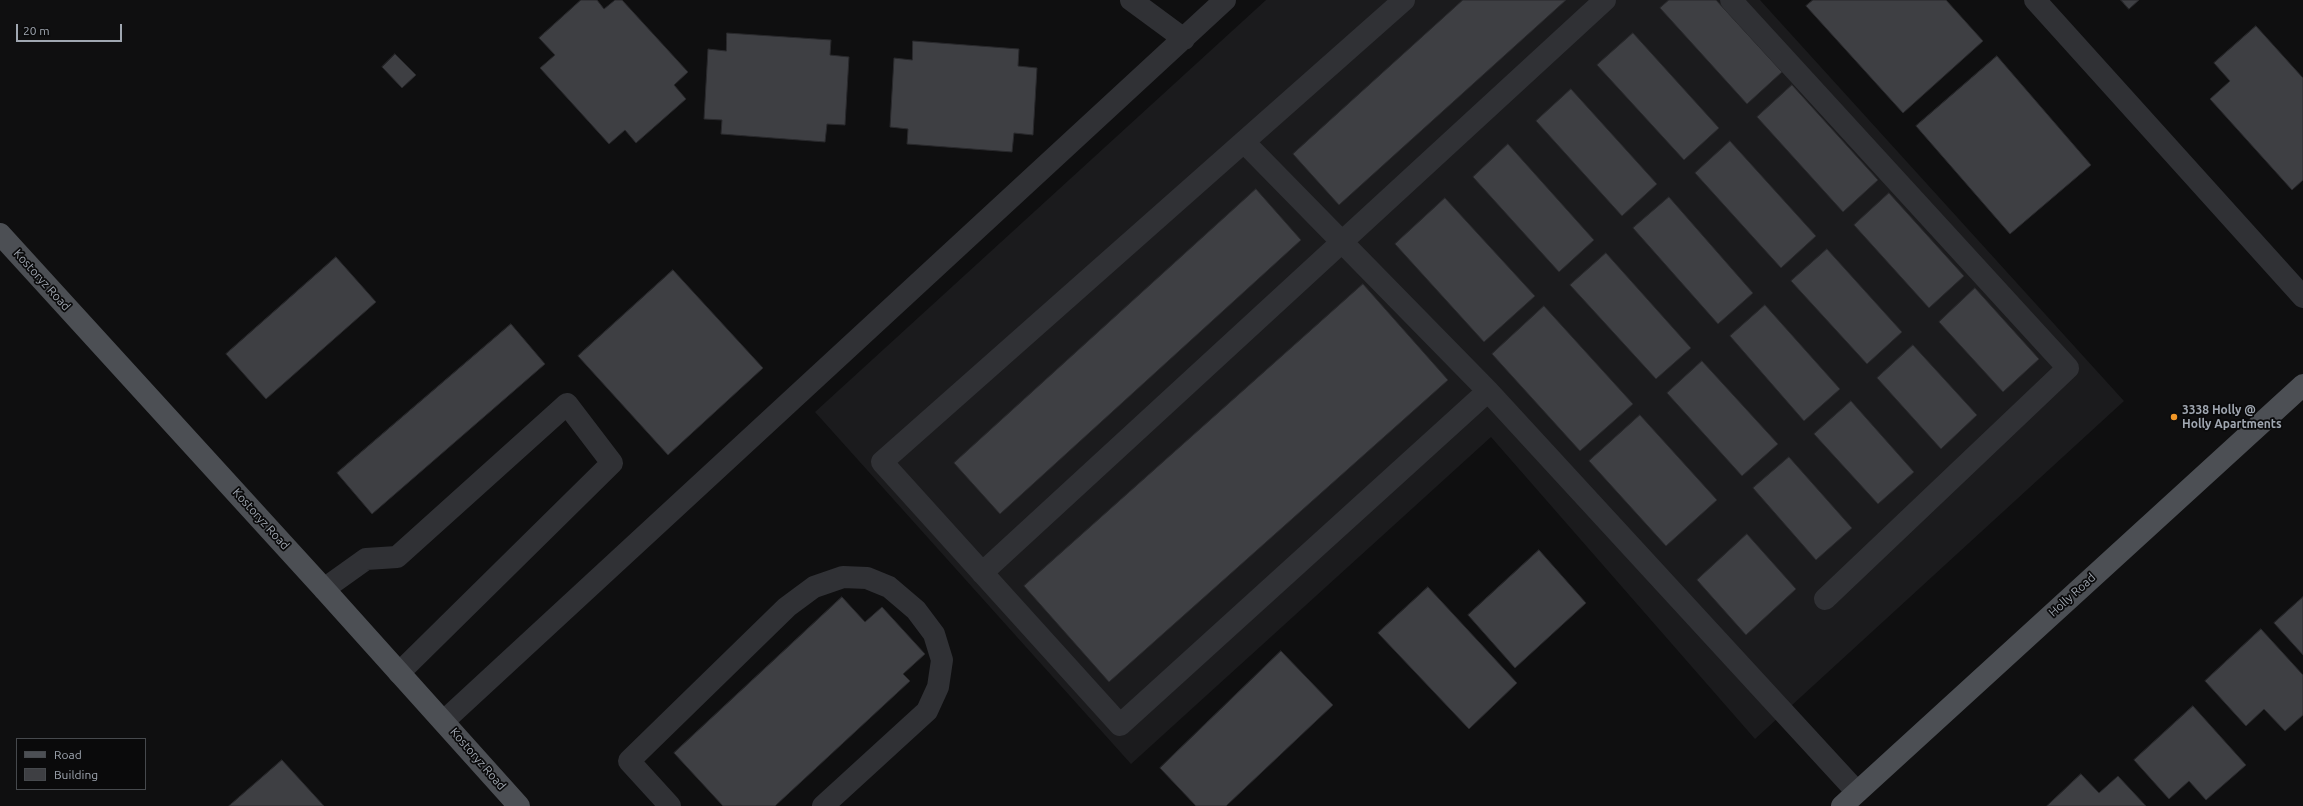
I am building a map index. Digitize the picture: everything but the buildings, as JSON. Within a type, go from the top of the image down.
[{"type":"main road","name":"Kostoryz Road","points":[[0,234],[324,588],[519,806]]},
{"type":"main road","name":"Holly Road","points":[[1850,799],[2303,385]]},
{"type":"street","points":[[1131,0],[1184,39]]},
{"type":"street","points":[[444,721],[1225,0]]},
{"type":"street","points":[[1404,0],[1245,143],[882,462],[982,574],[1120,724],[1488,391]]},
{"type":"street","points":[[982,574],[1342,240],[1604,0]]},
{"type":"street","points":[[1731,0],[2068,368],[1824,599]]},
{"type":"street","points":[[2035,0],[2303,297]]},
{"type":"street","points":[[1245,143],[1342,240],[1488,391],[1850,799]]},
{"type":"street","points":[[324,588],[366,559],[397,557],[567,404],[612,463],[400,673]]},
{"type":"street","points":[[670,806],[629,761],[787,607],[814,587],[843,577],[867,578],[889,587],[916,610],[934,634],[942,660],[938,687],[927,711],[823,806]]},
{"type":"shaded area","points":[[1266,0],[1760,0],[2124,401],[1755,739],[1491,437],[1131,764],[815,412]]},
{"type":"place","name":"3338 Holly @ Holly Apartments","points":[[2174,417]]}]
